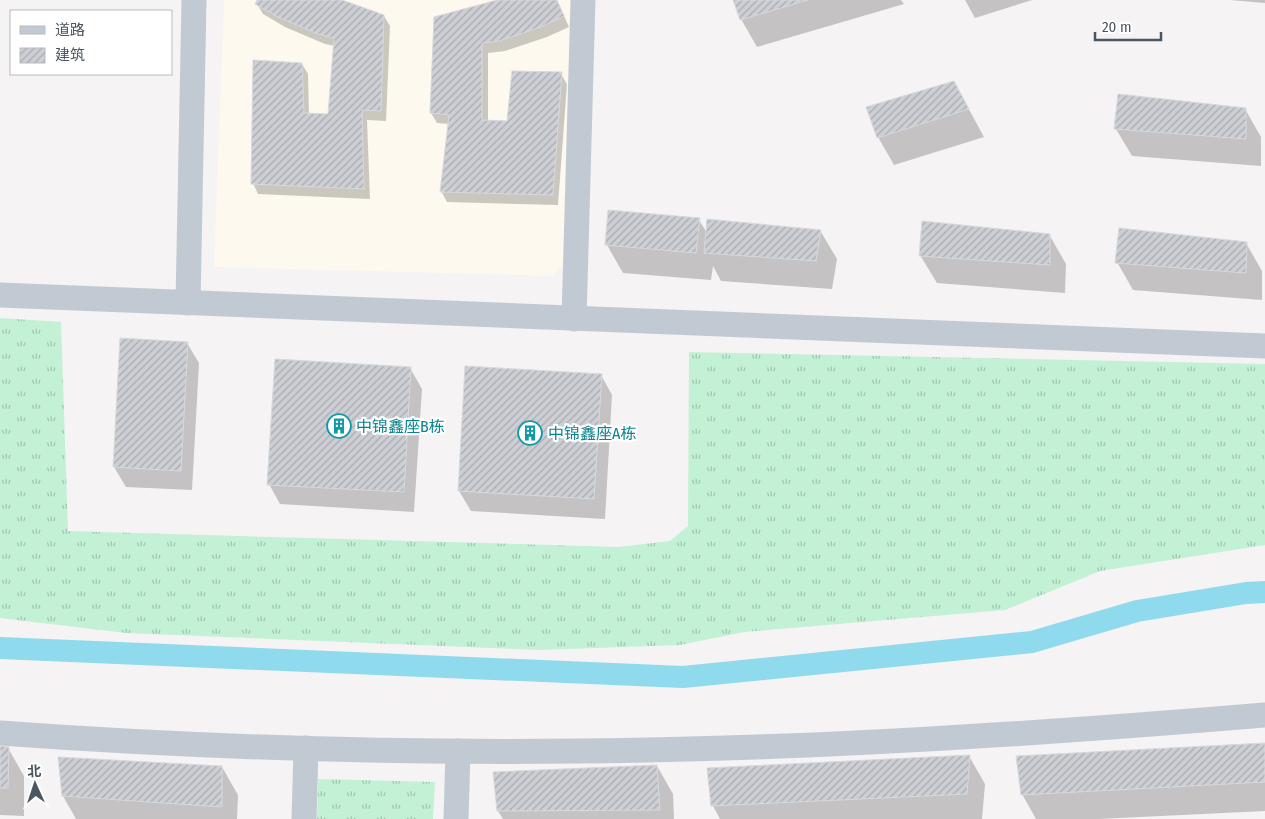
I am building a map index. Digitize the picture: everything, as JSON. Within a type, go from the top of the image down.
[{"type":"street","points":[[188,303],[194,0]]},
{"type":"street","points":[[574,318],[583,0]]},
{"type":"street","points":[[0,295],[1265,346]]},
{"type":"street","points":[[0,733],[63,738],[306,748],[580,751],[858,742],[1089,729],[1265,715]]},
{"type":"street","points":[[304,819],[306,748]]},
{"type":"street","points":[[456,819],[458,751]]},
{"type":"shaded area","points":[[224,0],[573,0],[565,262],[553,276],[214,267]]},
{"type":"green space","points":[[0,318],[61,322],[68,531],[619,547],[670,541],[688,526],[689,352],[1265,364],[1265,545],[1100,571],[1005,610],[744,632],[680,645],[539,650],[126,633],[0,618]]},
{"type":"green space","points":[[318,779],[435,782],[433,819],[317,819]]},
{"type":"building","points":[[257,0],[342,0],[384,15],[381,111],[362,110],[364,189],[251,184],[253,60],[302,63],[304,113],[328,114],[334,38],[318,34],[278,17],[255,4]]},
{"type":"building","points":[[497,0],[557,0],[564,16],[541,27],[499,41],[482,43],[482,120],[507,121],[512,71],[562,72],[553,195],[440,192],[449,115],[430,113],[434,17]]},
{"type":"building","points":[[733,0],[808,0],[740,20]]},
{"type":"building","points":[[954,81],[969,109],[877,138],[866,107]]},
{"type":"building","points":[[1118,94],[1246,108],[1246,139],[1114,129]]},
{"type":"building","points":[[608,210],[700,218],[696,253],[605,245]]},
{"type":"building","points":[[707,219],[821,230],[816,261],[704,253]]},
{"type":"building","points":[[922,221],[1050,234],[1050,265],[919,256]]},
{"type":"building","points":[[1119,228],[1247,242],[1246,273],[1115,263]]},
{"type":"building","points":[[120,338],[188,342],[181,471],[113,467]]},
{"type":"building","name":"中锦鑫座B栋","points":[[275,359],[411,367],[404,492],[267,485]]},
{"type":"building","name":"中锦鑫座A栋","points":[[465,366],[602,374],[594,499],[458,491]]},
{"type":"building","points":[[1265,743],[1265,782],[1021,795],[1016,756]]},
{"type":"building","points":[[0,746],[9,747],[8,788],[0,788]]},
{"type":"building","points":[[970,755],[967,794],[711,806],[707,768]]},
{"type":"building","points":[[58,757],[222,766],[222,807],[62,796]]},
{"type":"building","points":[[657,765],[660,810],[497,811],[493,772]]},
{"type":"waterway","points":[[0,648],[683,677],[1032,642],[1137,611],[1246,593],[1265,592]]},
{"type":"place","name":"中锦鑫座B栋","points":[[339,426]]},
{"type":"place","name":"中锦鑫座A栋","points":[[530,433]]}]
